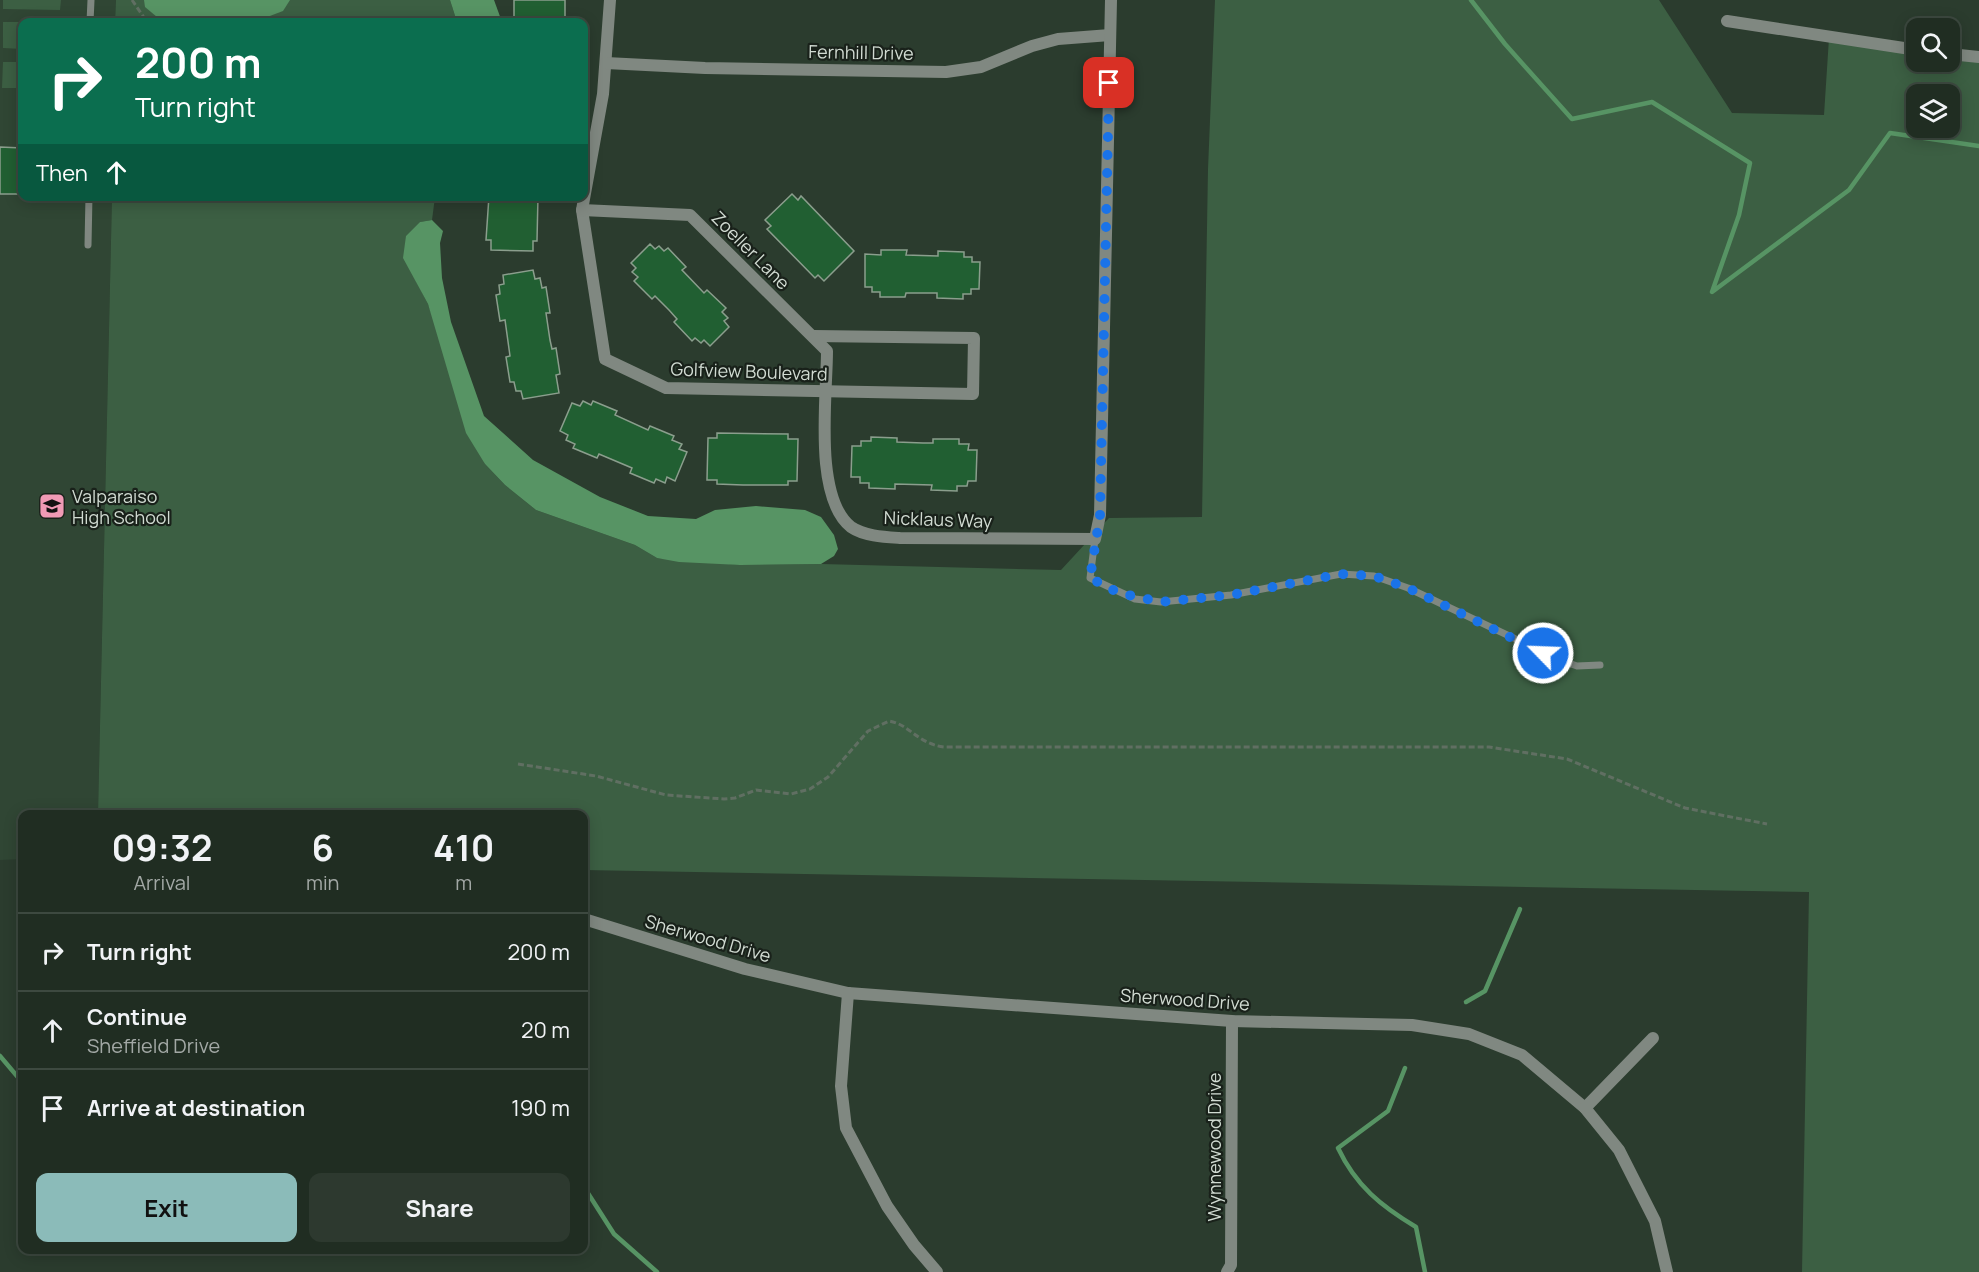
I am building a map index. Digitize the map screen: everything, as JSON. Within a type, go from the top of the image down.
[{"type":"street","name":"Golfview Boulevard","points":[[588,177],[603,94],[610,0]]},
{"type":"street","points":[[1095,539],[1100,515],[1111,0]]},
{"type":"street","points":[[1727,21],[1906,48]]},
{"type":"street","name":"Fernhill Drive","points":[[606,63],[705,68],[946,72],[981,66],[1032,46],[1058,39],[1110,35]]},
{"type":"street","points":[[1960,55],[1979,57]]},
{"type":"street","name":"Golfview Boulevard","points":[[584,201],[582,210],[605,359],[666,388],[973,394],[974,338],[813,336]]},
{"type":"street","name":"Zoeller Lane","points":[[582,210],[690,215],[827,351],[827,392]]},
{"type":"street","name":"Nicklaus Way","points":[[827,392],[825,471],[833,501],[850,526],[873,535],[900,538],[1095,539]]},
{"type":"street","name":"Sherwood Drive","points":[[588,920],[745,969],[848,993],[1232,1021],[1412,1025],[1469,1034],[1521,1055],[1585,1108],[1618,1150],[1655,1221],[1667,1272]]},
{"type":"street","points":[[848,993],[841,1086],[846,1128],[887,1206],[914,1245],[937,1272]]},
{"type":"street","name":"Wynnewood Drive","points":[[1227,1272],[1231,1265],[1232,1021]]},
{"type":"street","points":[[1585,1108],[1653,1038]]},
{"type":"lane","points":[[90,18],[91,0]]},
{"type":"lane","points":[[88,201],[88,245]]},
{"type":"lane","points":[[1095,539],[1090,578],[1135,599],[1161,602],[1203,599],[1341,574],[1365,574],[1408,588],[1560,660],[1577,666],[1600,665]]},
{"type":"path","points":[[132,0],[144,18]]},
{"type":"path","points":[[518,764],[596,776],[666,795],[731,799],[756,790],[783,794],[810,789],[836,770],[868,731],[889,721],[902,725],[923,741],[951,747],[1468,746],[1558,757],[1592,768],[1685,808],[1767,824]]},
{"type":"shaded area","name":"Valparaiso High School","points":[[0,0],[116,0],[115,18],[18,18],[18,201],[112,201],[98,810],[18,810],[18,859],[0,860]]},
{"type":"shaded area","points":[[3,0],[61,0],[60,10],[3,9]]},
{"type":"shaded area","points":[[116,0],[450,0],[456,18],[115,18]]},
{"type":"shaded area","points":[[144,0],[290,0],[283,11],[265,18],[158,18],[145,7]]},
{"type":"shaded area","points":[[450,0],[494,0],[501,18],[456,18]]},
{"type":"shaded area","points":[[1215,0],[1659,0],[1732,113],[1824,115],[1829,38],[1906,48],[1906,72],[1960,72],[1960,55],[1979,57],[1979,1272],[1802,1272],[1809,892],[588,870],[588,810],[98,810],[112,201],[434,201],[432,220],[420,222],[404,258],[428,304],[485,464],[505,485],[536,510],[635,545],[657,558],[740,565],[821,564],[1061,570],[1109,518],[1202,517],[1208,169]]},
{"type":"shaded area","points":[[3,22],[18,22],[18,49],[3,48]]},
{"type":"shaded area","points":[[3,62],[18,62],[18,88],[2,88]]},
{"type":"shaded area","points":[[432,220],[443,231],[440,243],[442,278],[451,322],[484,416],[533,460],[600,497],[648,516],[696,519],[715,510],[756,506],[805,510],[821,517],[834,535],[838,549],[834,556],[821,564],[740,565],[679,562],[657,558],[635,545],[536,510],[505,485],[485,464],[466,433],[428,304],[403,258],[406,236],[420,222]]},
{"type":"building","points":[[514,0],[565,0],[565,18],[514,18]]},
{"type":"building","points":[[0,147],[18,148],[18,194],[0,194]]},
{"type":"building","points":[[792,194],[798,200],[801,196],[854,251],[824,281],[818,275],[815,278],[767,229],[771,226],[765,220]]},
{"type":"building","points":[[489,201],[538,201],[537,241],[533,241],[533,251],[491,250],[491,240],[486,240]]},
{"type":"building","points":[[650,244],[655,249],[659,246],[664,251],[668,248],[686,267],[682,270],[704,293],[707,290],[726,308],[722,312],[728,318],[724,321],[729,327],[710,346],[704,340],[701,343],[695,338],[692,341],[674,322],[677,319],[669,310],[655,296],[652,299],[634,281],[638,277],[632,272],[636,268],[631,263]]},
{"type":"building","points":[[881,250],[907,250],[906,255],[938,256],[938,251],[964,252],[964,257],[972,257],[972,262],[980,262],[979,289],[971,289],[971,294],[963,294],[963,299],[937,298],[937,293],[906,293],[905,297],[880,297],[880,292],[872,292],[872,287],[865,287],[865,254],[881,255]]},
{"type":"building","points":[[533,270],[535,279],[540,278],[542,288],[546,287],[550,313],[546,313],[550,340],[552,349],[556,348],[560,374],[556,375],[559,393],[523,399],[521,391],[516,391],[514,382],[510,382],[506,357],[510,356],[505,320],[500,321],[496,295],[500,294],[499,285],[504,284],[503,275]]},
{"type":"building","points":[[583,401],[591,405],[593,401],[617,411],[615,415],[648,430],[650,426],[674,436],[672,440],[682,444],[679,449],[687,452],[675,481],[667,477],[665,483],[656,479],[654,483],[630,473],[632,468],[599,454],[597,458],[573,448],[575,444],[566,440],[568,435],[560,431],[572,403],[580,406]]},
{"type":"building","points":[[717,433],[788,434],[788,439],[798,439],[797,481],[788,481],[788,485],[743,485],[717,484],[717,480],[707,480],[708,438],[717,438]]},
{"type":"building","points":[[871,437],[897,438],[897,442],[923,443],[933,443],[933,439],[959,439],[959,444],[969,444],[968,450],[977,450],[976,481],[968,481],[967,486],[957,486],[957,491],[931,490],[932,485],[895,484],[895,489],[869,488],[869,483],[860,483],[860,477],[851,477],[852,446],[861,446],[861,441],[871,441]]},
{"type":"waterway","points":[[1471,0],[1505,44],[1572,119],[1652,102],[1750,163],[1739,215],[1712,292],[1849,190],[1890,133],[1979,146]]},
{"type":"waterway","points":[[1466,1002],[1485,991],[1520,909]]},
{"type":"waterway","points":[[0,1056],[18,1077]]},
{"type":"waterway","points":[[1405,1068],[1388,1111],[1338,1148],[1361,1184],[1381,1203],[1416,1227],[1425,1272]]},
{"type":"waterway","points":[[588,1193],[614,1234],[657,1272]]},
{"type":"place","name":"Valparaiso High School","points":[[52,506]]},
{"type":"route","points":[[1109,83],[1100,515],[1090,578],[1135,599],[1161,602],[1231,595],[1341,574],[1374,576],[1408,588],[1543,653]]}]
